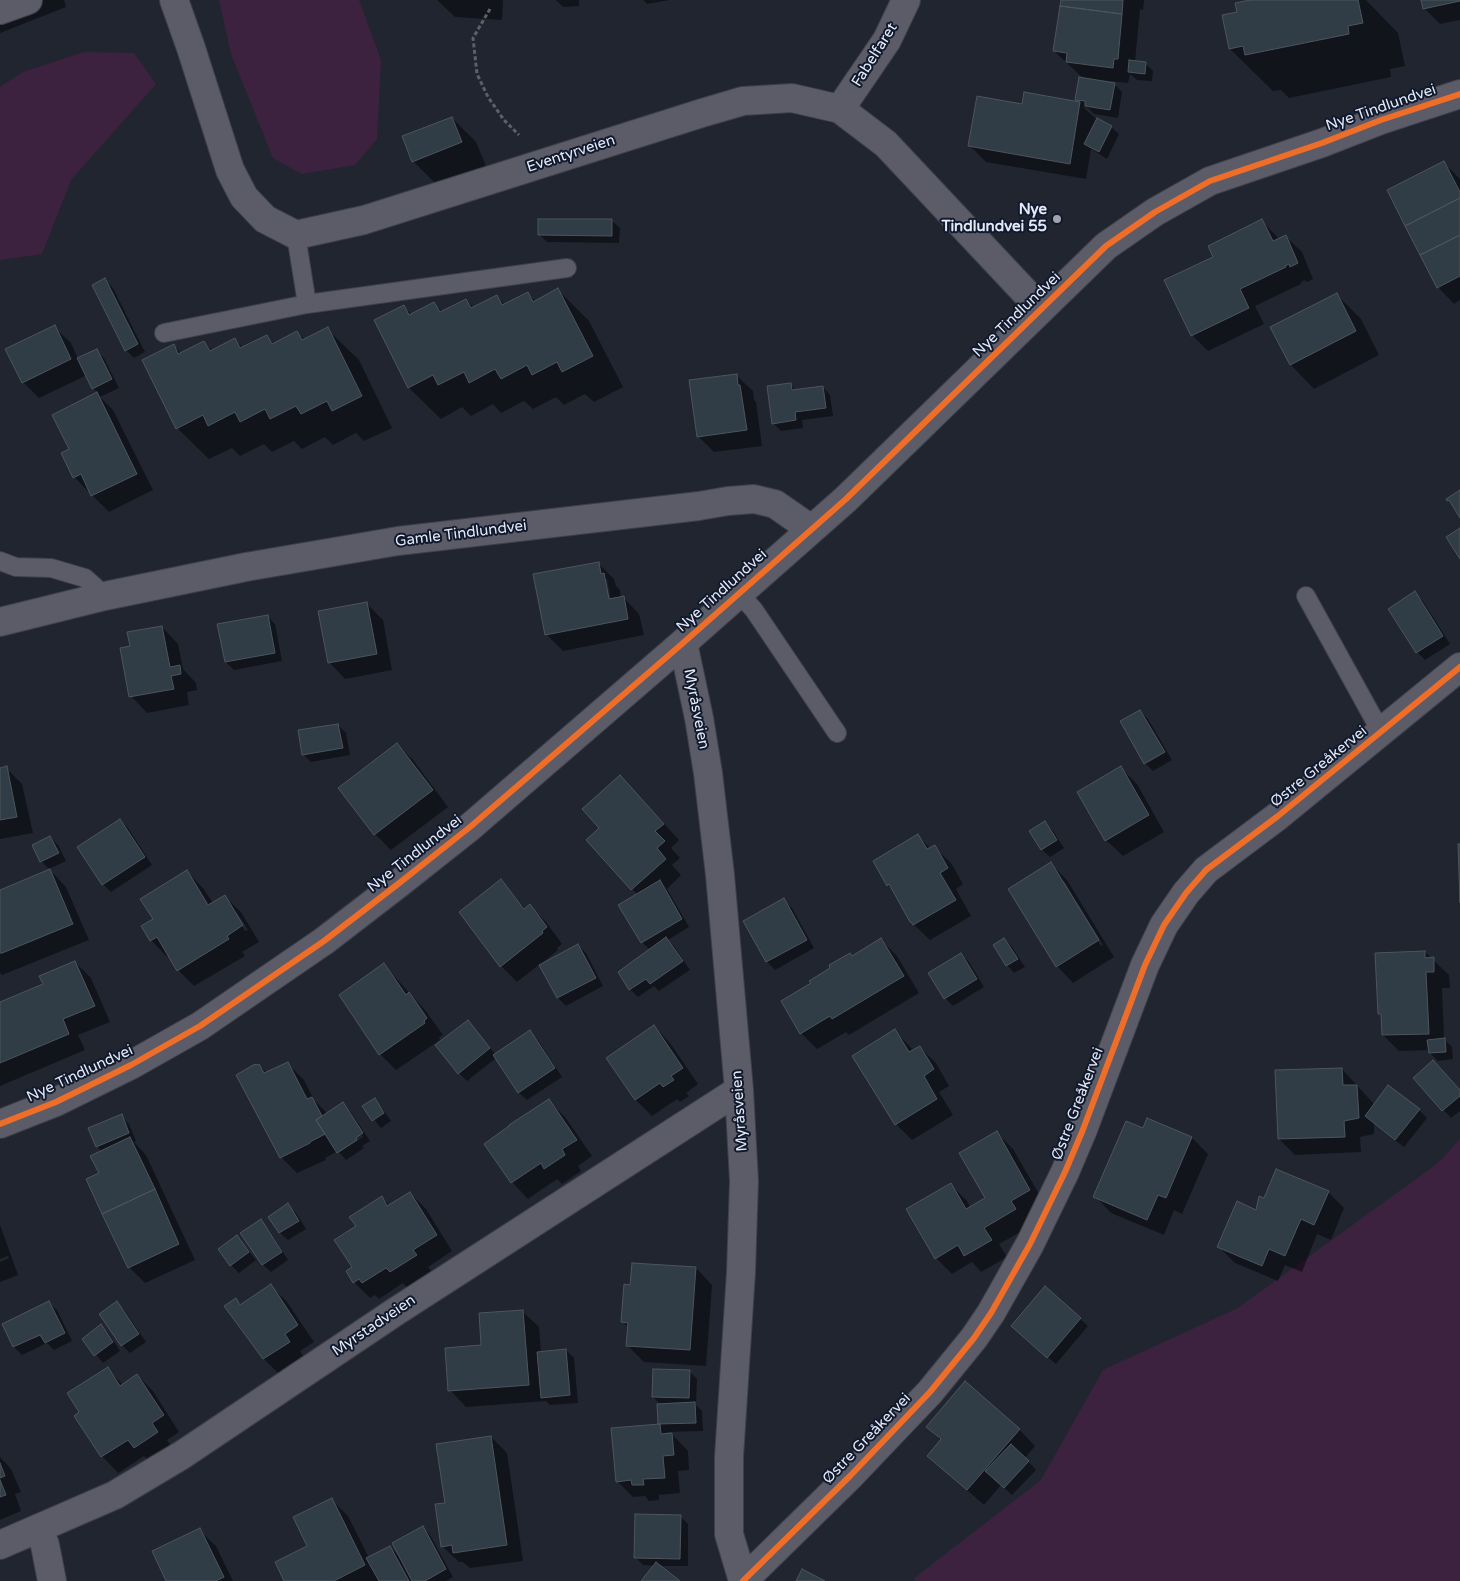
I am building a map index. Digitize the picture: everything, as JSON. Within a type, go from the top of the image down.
[{"type":"street","points":[[0,10],[28,0]]},
{"type":"street","points":[[174,0],[230,170],[244,197],[264,219],[296,235]]},
{"type":"street","name":"Fabelfaret","points":[[840,109],[887,40],[906,0]]},
{"type":"street","name":"Nye Tindlundvei","points":[[0,1124],[56,1102],[148,1056],[200,1026],[324,941],[470,827],[846,499],[1106,246],[1156,212],[1210,181],[1460,94]]},
{"type":"street","name":"Eventyrveien","points":[[296,235],[364,220],[744,102],[792,98],[840,109],[886,144],[1041,309]]},
{"type":"street","name":"Gamle Tindlundvei","points":[[0,622],[105,596],[246,567],[398,542],[728,501],[754,500],[775,504],[811,529]]},
{"type":"street","name":"Myråsveien","points":[[683,643],[700,718],[708,773],[720,874],[740,1090],[744,1181],[741,1272],[729,1457],[729,1534],[744,1581]]},
{"type":"street","name":"Østre Greåkervei","points":[[744,1581],[850,1476],[930,1392],[974,1338],[991,1313],[1030,1244],[1065,1172],[1145,965],[1164,925],[1186,893],[1206,870],[1278,816],[1460,666]]},
{"type":"street","name":"Myrstadveien","points":[[0,1545],[115,1495],[182,1455],[395,1312],[740,1090]]},
{"type":"street","points":[[39,1529],[46,1545],[52,1581]]},
{"type":"lane","points":[[296,235],[307,304]]},
{"type":"lane","points":[[164,333],[307,304],[568,268]]},
{"type":"lane","points":[[0,561],[16,567],[50,568],[85,578],[105,596]]},
{"type":"lane","points":[[739,593],[754,610],[837,733]]},
{"type":"lane","points":[[1306,596],[1381,732]]},
{"type":"path","points":[[490,9],[473,38],[477,74],[488,97],[504,120],[546,162]]},
{"type":"shaded area","points":[[219,0],[359,0],[381,60],[377,139],[355,165],[302,174],[273,158],[231,54]]},
{"type":"shaded area","points":[[84,52],[134,53],[156,84],[71,180],[42,254],[0,260],[0,87],[23,72]]},
{"type":"shaded area","points":[[1460,1139],[1460,1581],[918,1581],[913,1579],[1041,1480],[1103,1370],[1238,1308],[1438,1163]]},
{"type":"building","points":[[1061,0],[1123,0],[1122,14],[1060,6]]},
{"type":"building","points":[[1250,0],[1358,0],[1363,23],[1348,26],[1349,34],[1245,55],[1243,46],[1229,49],[1222,15],[1237,12],[1235,3]]},
{"type":"building","points":[[1421,0],[1460,0],[1460,1],[1423,9]]},
{"type":"building","points":[[1060,6],[1122,14],[1118,59],[1114,59],[1113,68],[1066,62],[1067,53],[1053,51]]},
{"type":"building","points":[[1129,60],[1146,62],[1145,74],[1128,72]]},
{"type":"building","points":[[1079,77],[1115,83],[1110,110],[1085,106],[1085,101],[1075,100]]},
{"type":"building","points":[[1024,92],[1080,102],[1070,164],[968,146],[977,96],[1022,104]]},
{"type":"building","points":[[452,117],[462,142],[412,162],[402,136]]},
{"type":"building","points":[[1097,118],[1112,126],[1099,152],[1084,144]]},
{"type":"building","points":[[1444,161],[1460,192],[1460,198],[1405,226],[1387,190]]},
{"type":"building","points":[[1460,198],[1460,235],[1420,255],[1405,226]]},
{"type":"building","points":[[538,219],[612,219],[612,236],[538,235]]},
{"type":"building","points":[[1262,219],[1273,241],[1286,235],[1298,263],[1290,267],[1289,264],[1240,289],[1249,308],[1191,336],[1164,280],[1213,257],[1208,246]]},
{"type":"building","points":[[1460,235],[1460,276],[1437,288],[1420,255]]},
{"type":"building","points":[[105,278],[138,344],[125,351],[92,285]]},
{"type":"building","points":[[558,288],[593,356],[562,372],[557,362],[532,375],[527,365],[501,379],[495,369],[469,383],[464,372],[438,385],[433,375],[408,388],[374,320],[404,305],[409,315],[434,302],[440,312],[466,299],[471,308],[497,295],[502,305],[528,292],[533,302]]},
{"type":"building","points":[[1337,293],[1356,331],[1290,365],[1270,327]]},
{"type":"building","points":[[55,325],[71,359],[22,383],[5,349]]},
{"type":"building","points":[[328,327],[362,396],[332,411],[327,401],[301,414],[296,406],[270,419],[265,409],[240,422],[235,412],[208,426],[203,415],[176,429],[142,360],[174,344],[178,354],[204,341],[210,351],[235,338],[240,348],[267,335],[272,344],[297,331],[302,340]]},
{"type":"building","points":[[97,349],[112,379],[92,389],[77,358]]},
{"type":"building","points":[[737,374],[747,430],[697,437],[689,380]]},
{"type":"building","points":[[791,383],[792,390],[823,386],[826,408],[795,412],[796,420],[772,424],[767,386]]},
{"type":"building","points":[[97,392],[137,474],[91,496],[81,474],[73,478],[61,453],[69,449],[52,415]]},
{"type":"building","points":[[1460,490],[1460,518],[1449,500],[1447,501],[1446,499]]},
{"type":"building","points":[[1460,528],[1460,559],[1446,537]]},
{"type":"building","points":[[599,562],[601,574],[604,573],[609,599],[624,596],[628,619],[545,635],[533,574]]},
{"type":"building","points":[[1415,591],[1443,636],[1416,653],[1388,609]]},
{"type":"building","points":[[367,602],[377,654],[328,663],[318,611]]},
{"type":"building","points":[[268,615],[275,653],[225,662],[217,624]]},
{"type":"building","points":[[162,626],[170,667],[180,665],[181,674],[171,676],[174,689],[129,697],[120,648],[130,646],[127,632]]},
{"type":"building","points":[[1140,710],[1165,752],[1144,764],[1120,721]]},
{"type":"building","points":[[338,724],[343,748],[302,755],[298,730]]},
{"type":"building","points":[[397,743],[433,790],[374,835],[338,788]]},
{"type":"building","points":[[7,766],[17,817],[0,820],[0,768]]},
{"type":"building","points":[[1121,766],[1149,815],[1105,841],[1077,792]]},
{"type":"building","points":[[620,775],[664,824],[655,831],[665,841],[657,848],[666,859],[631,890],[586,840],[599,828],[582,809]]},
{"type":"building","points":[[120,819],[145,857],[102,885],[77,847]]},
{"type":"building","points":[[1045,821],[1057,840],[1041,850],[1029,831]]},
{"type":"building","points":[[918,834],[927,849],[935,845],[948,868],[940,873],[956,900],[913,925],[873,861]]},
{"type":"building","points":[[50,836],[59,853],[40,862],[32,845]]},
{"type":"building","points":[[1458,844],[1460,844],[1460,903]]},
{"type":"building","points":[[1051,862],[1099,940],[1056,967],[1008,889]]},
{"type":"building","points":[[50,869],[73,924],[0,953],[0,890]]},
{"type":"building","points":[[187,870],[208,905],[225,895],[243,925],[227,936],[229,939],[177,971],[157,937],[150,941],[141,926],[153,919],[140,899]]},
{"type":"building","points":[[501,879],[524,909],[530,904],[547,927],[542,931],[543,933],[500,967],[459,912]]},
{"type":"building","points":[[660,880],[682,919],[641,943],[618,905]]},
{"type":"building","points":[[784,898],[807,940],[766,962],[743,921]]},
{"type":"building","points":[[666,937],[683,961],[650,984],[646,979],[629,990],[618,972]]},
{"type":"building","points":[[881,938],[904,976],[832,1019],[830,1016],[800,1034],[781,1001],[811,983],[809,981],[830,968],[829,965],[850,953],[852,956]]},
{"type":"building","points":[[1004,938],[1018,959],[1006,966],[993,945]]},
{"type":"building","points":[[578,944],[596,978],[557,998],[539,965]]},
{"type":"building","points":[[1425,951],[1425,958],[1434,957],[1434,972],[1426,972],[1429,1034],[1382,1035],[1381,1014],[1378,1014],[1375,953]]},
{"type":"building","points":[[961,953],[977,979],[944,999],[928,973]]},
{"type":"building","points":[[75,961],[95,1006],[63,1019],[69,1034],[0,1063],[0,1002],[43,984],[39,976]]},
{"type":"building","points":[[384,963],[406,995],[409,992],[427,1018],[424,1021],[425,1023],[379,1055],[339,995]]},
{"type":"building","points":[[468,1020],[490,1048],[458,1074],[435,1045]]},
{"type":"building","points":[[654,1025],[683,1068],[671,1076],[674,1080],[663,1087],[660,1083],[635,1100],[606,1058]]},
{"type":"building","points":[[895,1029],[909,1052],[920,1046],[934,1069],[924,1076],[937,1099],[895,1125],[852,1056]]},
{"type":"building","points":[[530,1030],[555,1068],[518,1093],[493,1055]]},
{"type":"building","points":[[1445,1038],[1446,1052],[1429,1053],[1427,1040]]},
{"type":"building","points":[[1433,1060],[1460,1090],[1460,1096],[1442,1111],[1413,1078]]},
{"type":"building","points":[[288,1062],[307,1099],[312,1097],[322,1116],[316,1120],[325,1134],[280,1158],[236,1075],[255,1064],[259,1064],[264,1073]]},
{"type":"building","points":[[1342,1068],[1343,1085],[1357,1085],[1359,1118],[1344,1121],[1345,1137],[1278,1139],[1275,1070]]},
{"type":"building","points":[[1388,1085],[1420,1109],[1395,1140],[1365,1116]]},
{"type":"building","points":[[375,1098],[384,1113],[372,1121],[362,1106]]},
{"type":"building","points":[[549,1099],[577,1140],[562,1149],[565,1155],[544,1169],[541,1163],[511,1183],[484,1144]]},
{"type":"building","points":[[343,1102],[363,1133],[356,1138],[357,1140],[337,1153],[316,1120]]},
{"type":"building","points":[[122,1114],[129,1133],[96,1147],[88,1128]]},
{"type":"building","points":[[1147,1118],[1192,1137],[1166,1198],[1158,1195],[1147,1220],[1093,1197],[1126,1121],[1143,1128]]},
{"type":"building","points":[[997,1131],[1030,1190],[1011,1201],[1016,1209],[984,1228],[992,1240],[964,1256],[958,1245],[935,1259],[906,1209],[951,1183],[966,1209],[985,1198],[959,1153]]},
{"type":"building","points":[[130,1137],[155,1189],[102,1214],[86,1179],[99,1173],[90,1156]]},
{"type":"building","points":[[1276,1169],[1329,1191],[1314,1225],[1301,1219],[1285,1256],[1269,1249],[1262,1266],[1217,1247],[1237,1201],[1256,1210],[1259,1196],[1264,1198]]},
{"type":"building","points":[[155,1189],[179,1244],[128,1268],[102,1214]]},
{"type":"building","points":[[410,1192],[437,1235],[413,1250],[417,1255],[390,1272],[386,1268],[362,1283],[359,1279],[353,1283],[346,1271],[352,1267],[334,1240],[356,1226],[349,1217],[382,1196],[387,1206]]},
{"type":"building","points":[[288,1203],[299,1221],[279,1233],[268,1217]]},
{"type":"building","points":[[261,1219],[282,1252],[262,1265],[240,1233]]},
{"type":"building","points":[[237,1235],[249,1252],[230,1266],[218,1249]]},
{"type":"building","points":[[632,1263],[696,1267],[690,1350],[626,1346],[628,1323],[621,1322],[624,1284],[630,1285]]},
{"type":"building","points":[[271,1284],[298,1325],[285,1334],[290,1342],[263,1359],[224,1306],[236,1298],[240,1305]]},
{"type":"building","points":[[1045,1286],[1081,1318],[1047,1358],[1011,1326]]},
{"type":"building","points":[[49,1301],[65,1333],[45,1343],[40,1335],[13,1347],[2,1324]]},
{"type":"building","points":[[117,1301],[139,1334],[121,1346],[99,1314]]},
{"type":"building","points":[[523,1310],[529,1385],[448,1391],[445,1348],[481,1345],[479,1313]]},
{"type":"building","points":[[101,1324],[113,1342],[94,1356],[82,1339]]},
{"type":"building","points":[[566,1349],[570,1395],[541,1398],[537,1352]]},
{"type":"building","points":[[108,1367],[120,1386],[137,1374],[164,1415],[152,1423],[158,1432],[134,1448],[128,1440],[101,1457],[74,1416],[79,1412],[67,1393]]},
{"type":"building","points":[[653,1369],[690,1370],[689,1398],[652,1397]]},
{"type":"building","points":[[965,1381],[1020,1429],[967,1490],[927,1456],[941,1439],[926,1427]]},
{"type":"building","points":[[695,1402],[696,1423],[658,1424],[657,1404]]},
{"type":"building","points":[[660,1424],[661,1434],[672,1433],[674,1455],[663,1456],[665,1478],[643,1479],[644,1485],[632,1485],[631,1480],[616,1482],[611,1428]]},
{"type":"building","points":[[491,1436],[507,1545],[453,1553],[452,1545],[441,1547],[435,1504],[445,1503],[436,1444]]},
{"type":"building","points":[[1011,1444],[1029,1461],[1004,1488],[985,1471]]},
{"type":"building","points":[[0,1463],[5,1476],[0,1478]]},
{"type":"building","points":[[0,1480],[6,1495],[0,1497]]},
{"type":"building","points":[[332,1498],[365,1565],[334,1581],[284,1581],[275,1562],[307,1546],[293,1517]]},
{"type":"building","points":[[635,1514],[681,1515],[680,1559],[634,1558]]},
{"type":"building","points":[[423,1526],[446,1569],[425,1581],[412,1581],[392,1543]]},
{"type":"building","points":[[200,1528],[224,1577],[216,1581],[166,1581],[152,1551]]},
{"type":"building","points":[[390,1546],[409,1581],[379,1581],[366,1558]]},
{"type":"building","points":[[656,1562],[680,1581],[641,1581]]},
{"type":"building","points":[[802,1569],[825,1581],[796,1581]]},
{"type":"cycle path","points":[[0,1124],[56,1102],[131,1065],[200,1026],[324,941],[470,827],[846,499],[1106,246],[1155,212],[1210,181],[1460,94]]},
{"type":"cycle path","points":[[743,1581],[850,1476],[930,1392],[974,1338],[991,1313],[1030,1244],[1065,1172],[1145,965],[1164,925],[1186,893],[1206,870],[1278,816],[1460,667]]},
{"type":"place","name":"Nye Tindlundvei 55","points":[[1057,219]]}]
